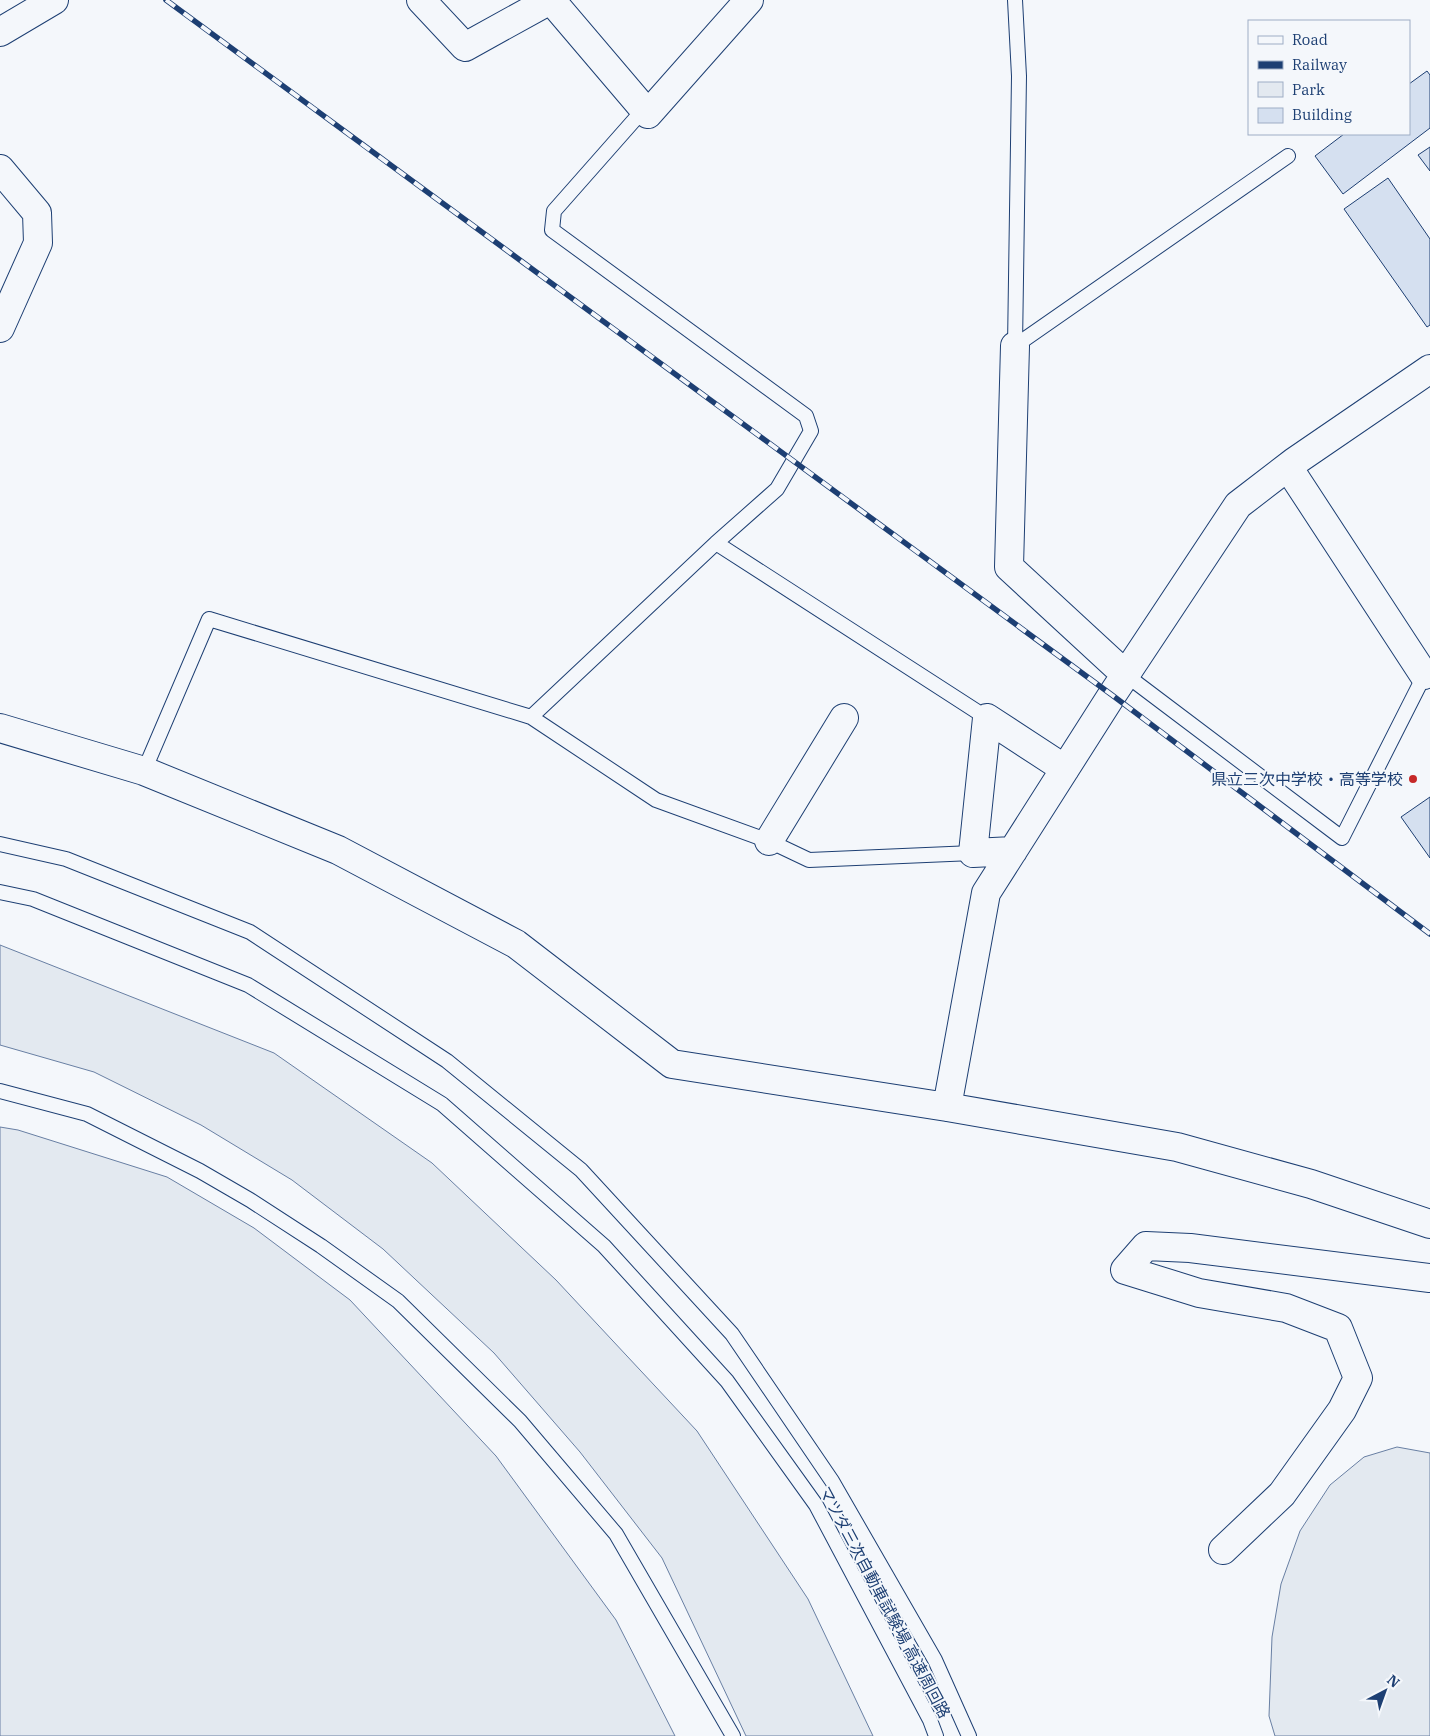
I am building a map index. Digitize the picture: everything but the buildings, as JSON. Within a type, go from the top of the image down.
[{"type":"street","points":[[0,32],[54,0]]},
{"type":"street","points":[[422,0],[464,47],[550,0],[648,114],[749,0]]},
{"type":"street","points":[[0,169],[38,213],[38,243],[0,328]]},
{"type":"street","points":[[1015,346],[1009,567],[1126,675]]},
{"type":"street","points":[[947,1107],[986,893],[1126,675],[1238,505],[1288,467],[1430,369]]},
{"type":"street","points":[[1288,467],[1427,670]]},
{"type":"street","points":[[769,841],[844,718]]},
{"type":"street","points":[[1013,851],[973,853],[987,718],[1065,769]]},
{"type":"street","points":[[0,728],[144,771],[338,850],[516,944],[672,1064],[947,1107],[1177,1147],[1311,1184],[1430,1224]]},
{"type":"street","points":[[1224,1550],[1282,1494],[1342,1410],[1358,1378],[1338,1328],[1286,1308],[1199,1292],[1125,1270],[1146,1246],[1190,1248],[1430,1278]]},
{"type":"lane","points":[[1015,0],[1019,76],[1015,346]]},
{"type":"lane","points":[[531,717],[716,543],[777,489],[811,431],[806,416],[552,230],[554,211],[644,109]]},
{"type":"lane","points":[[1015,346],[1288,156]]},
{"type":"lane","points":[[716,543],[987,718]]},
{"type":"lane","points":[[144,771],[209,619],[531,717],[656,800],[769,841],[808,860],[973,853]]},
{"type":"lane","points":[[1126,675],[1342,838],[1427,670]]},
{"type":"lane","points":[[0,844],[66,859],[250,932],[447,1061],[581,1170],[732,1334],[832,1481],[935,1660],[969,1736]]},
{"type":"lane","name":"マツダ三次自動車試験場 高速周回路","points":[[0,892],[33,900],[248,985],[442,1104],[604,1246],[727,1381],[816,1504],[930,1720],[936,1736]]},
{"type":"lane","points":[[0,1091],[87,1114],[200,1171],[250,1200],[321,1246],[398,1301],[520,1421],[616,1534],[733,1736]]},
{"type":"green space","points":[[0,945],[274,1053],[432,1163],[556,1280],[697,1431],[808,1599],[873,1736],[746,1736],[662,1558],[580,1452],[494,1353],[383,1249],[292,1180],[201,1125],[94,1072],[0,1045]]},
{"type":"green space","points":[[0,1127],[18,1130],[167,1177],[254,1228],[350,1300],[496,1456],[616,1620],[675,1736],[0,1736]]},
{"type":"green space","points":[[1397,1447],[1430,1453],[1430,1736],[1275,1736],[1269,1716],[1272,1637],[1281,1584],[1300,1531],[1330,1485],[1364,1457]]},
{"type":"railway","points":[[166,0],[1112,695],[1430,934]]},
{"type":"place","name":"県立三次中学校・高等学校","points":[[1413,779]]}]
